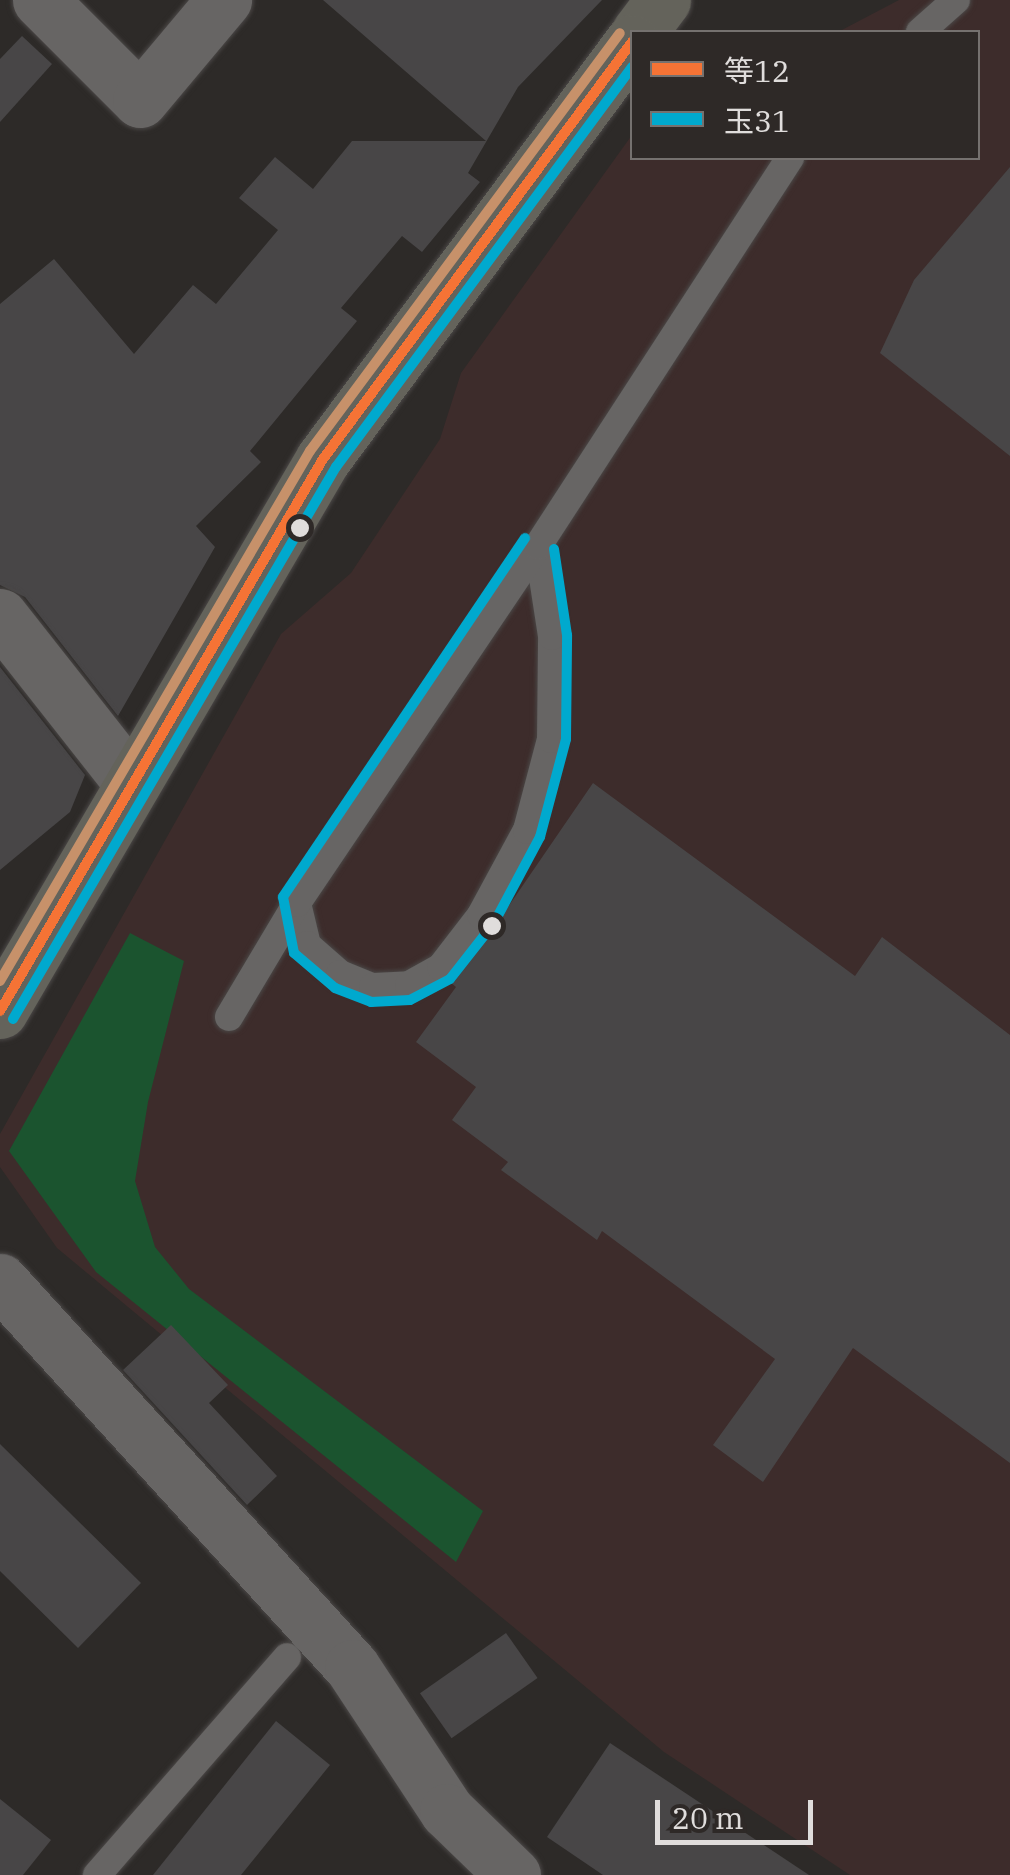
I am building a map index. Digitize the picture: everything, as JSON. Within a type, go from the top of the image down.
[{"type":"main road","points":[[0,1011],[323,458],[630,46]]},
{"type":"street","points":[[40,0],[140,100],[224,0]]},
{"type":"street","points":[[0,616],[132,784]]},
{"type":"street","points":[[0,1282],[352,1667],[446,1811],[513,1875]]},
{"type":"lane","points":[[922,30],[956,0]]},
{"type":"lane","points":[[228,1018],[298,903],[538,546],[789,160]]},
{"type":"lane","points":[[298,903],[308,944],[340,974],[372,987],[409,985],[441,967],[481,915],[527,830],[551,739],[552,636],[538,546]]},
{"type":"lane","points":[[97,1875],[286,1657]]},
{"type":"shaded area","points":[[899,0],[1010,0],[1010,1875],[850,1875],[664,1752],[57,1248],[0,1167],[0,1134],[281,634],[351,573],[440,439],[461,373],[630,138],[630,160],[980,160],[980,30],[842,30]]},
{"type":"green space","points":[[130,933],[184,961],[148,1102],[135,1181],[155,1247],[189,1289],[483,1511],[456,1562],[96,1272],[9,1151]]},
{"type":"building","points":[[323,0],[602,0],[518,87],[468,173],[480,182],[422,252],[402,236],[341,308],[357,321],[250,451],[261,462],[196,526],[215,547],[118,716],[25,597],[0,585],[0,304],[54,259],[134,354],[193,285],[216,304],[278,230],[239,198],[275,157],[313,189],[352,141],[486,141]]},
{"type":"building","points":[[22,36],[52,64],[0,122],[0,59]]},
{"type":"building","points":[[1010,167],[1010,456],[880,353],[914,280]]},
{"type":"building","points":[[0,667],[85,775],[70,812],[0,870]]},
{"type":"building","points":[[593,783],[855,976],[882,937],[1010,1035],[1010,1463],[853,1348],[763,1482],[713,1445],[775,1359],[602,1231],[597,1240],[501,1170],[508,1162],[452,1120],[476,1087],[416,1042],[456,987],[450,982],[495,926]]},
{"type":"building","points":[[171,1325],[228,1385],[209,1403],[277,1476],[247,1505],[123,1370]]},
{"type":"building","points":[[0,1444],[141,1583],[78,1648],[0,1571]]},
{"type":"building","points":[[506,1633],[538,1678],[452,1738],[420,1693]]},
{"type":"building","points":[[276,1721],[330,1765],[241,1875],[153,1875]]},
{"type":"building","points":[[610,1743],[809,1875],[603,1875],[547,1837]]},
{"type":"building","points":[[0,1799],[51,1840],[23,1875],[0,1875]]},
{"type":"transit line","points":[[0,981],[310,451],[620,33]]},
{"type":"transit line","name":"等12","points":[[0,1011],[323,459],[630,45]]},
{"type":"transit line","name":"玉31","points":[[13,1019],[336,467],[630,70]]},
{"type":"transit line","name":"玉31","points":[[525,538],[283,897],[294,953],[335,988],[371,1002],[410,1000],[450,979],[494,923],[540,837],[566,739],[567,635],[554,549]]}]
